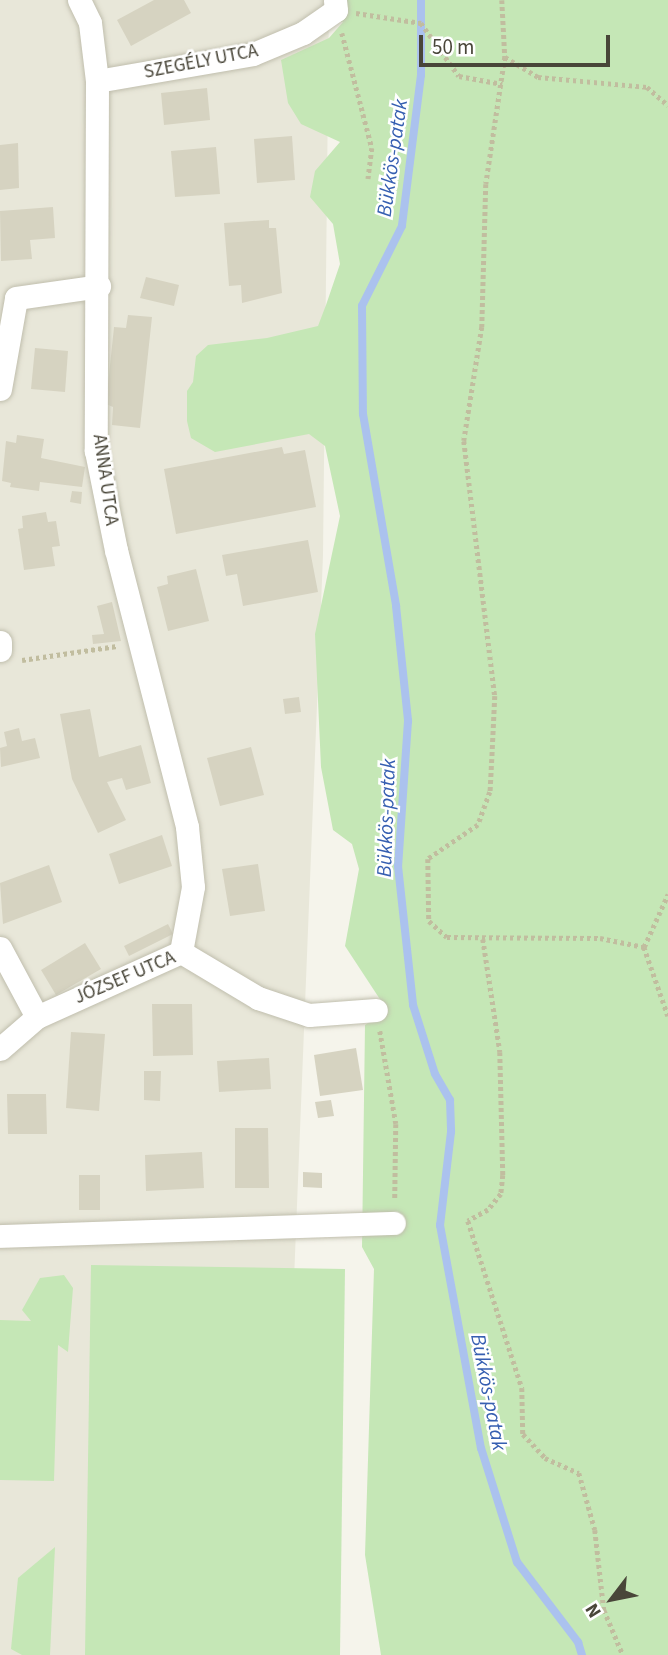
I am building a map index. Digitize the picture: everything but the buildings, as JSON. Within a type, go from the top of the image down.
[{"type":"street","name":"ANNA UTCA","points":[[79,0],[90,23],[97,81],[99,286],[96,451],[139,643],[187,827],[193,887],[181,952]]},
{"type":"street","name":"SZEGÉLY UTCA","points":[[97,81],[253,54],[303,33],[335,5]]},
{"type":"street","points":[[0,388],[8,297],[99,286]]},
{"type":"street","points":[[0,642],[0,649]]},
{"type":"street","points":[[0,948],[37,1017]]},
{"type":"street","name":"JÓZSEF UTCA","points":[[0,1049],[37,1017],[181,952],[258,998],[309,1015],[376,1010]]},
{"type":"street","points":[[0,1236],[394,1223]]},
{"type":"path","points":[[502,0],[505,57],[486,184],[482,327],[464,441],[495,696],[490,792],[478,825],[428,859],[429,921],[447,937],[600,938],[644,947]]},
{"type":"path","points":[[368,178],[372,148],[335,5],[421,23],[460,76],[502,84]]},
{"type":"path","points":[[505,57],[538,77],[647,86],[668,105]]},
{"type":"path","points":[[0,649],[14,661],[139,643]]},
{"type":"path","points":[[668,894],[644,947],[668,1016]]},
{"type":"path","points":[[483,939],[500,1052],[503,1175],[494,1202],[468,1221],[522,1388],[523,1434],[545,1458],[579,1473],[595,1530],[604,1611],[623,1655]]},
{"type":"path","points":[[376,1010],[397,1124],[394,1223]]},
{"type":"shaded area","points":[[0,0],[329,0],[323,555],[279,1655],[0,1655]]},
{"type":"green space","points":[[329,0],[668,0],[668,1655],[381,1655],[365,1555],[374,1269],[362,1247],[365,1025],[387,1010],[345,946],[359,869],[352,844],[333,830],[321,767],[315,634],[340,516],[325,446],[309,434],[215,452],[191,438],[187,421],[187,391],[193,382],[196,356],[208,345],[267,338],[318,326],[340,264],[333,224],[310,197],[315,171],[340,142],[301,124],[288,103],[281,60],[329,38],[343,22],[329,18]]},
{"type":"green space","points":[[91,1265],[345,1269],[340,1655],[85,1655]]},
{"type":"green space","points":[[64,1275],[73,1288],[68,1352],[58,1345],[54,1481],[0,1480],[0,1320],[31,1321],[22,1310],[40,1278]]},
{"type":"green space","points":[[55,1547],[50,1655],[22,1655],[11,1649],[18,1578]]},
{"type":"waterway","name":"Bükkös-patak","points":[[421,0],[421,75],[402,226],[362,306],[363,414],[396,606],[408,721],[398,866],[413,1005],[435,1074],[450,1100],[451,1132],[440,1225],[481,1448],[517,1562],[578,1642],[582,1655]]}]
